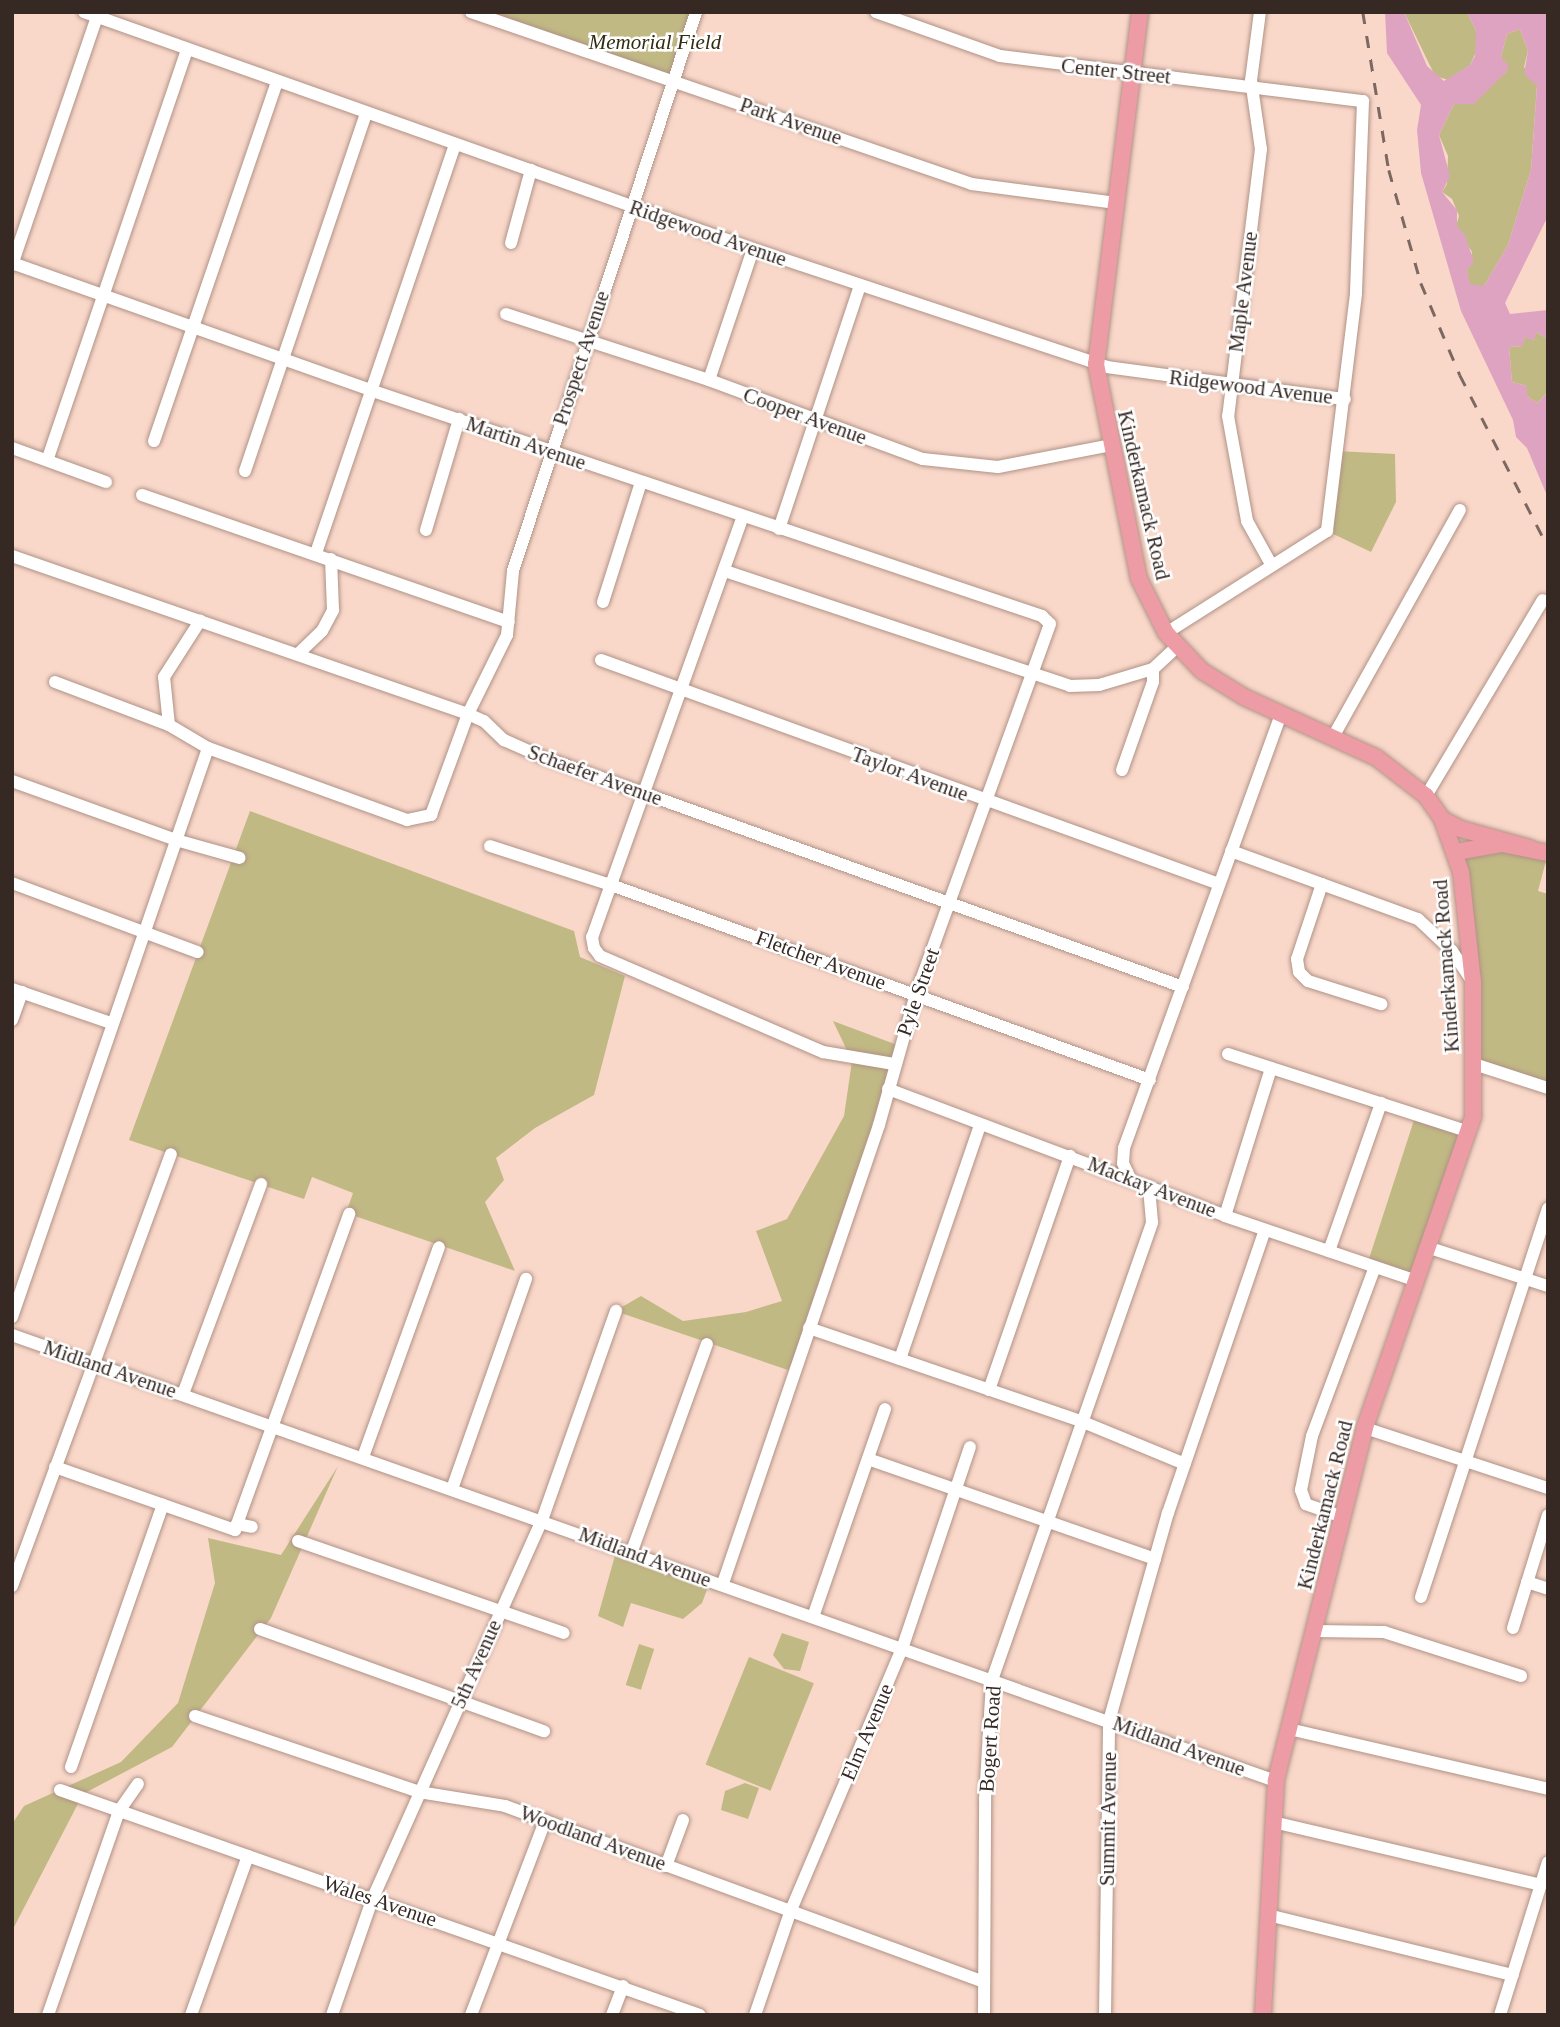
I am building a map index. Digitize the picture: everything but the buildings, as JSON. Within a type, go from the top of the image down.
[{"type":"main road","name":"Kinderkamack Road","points":[[1140,12],[1096,364],[1139,579],[1166,634],[1220,685],[1395,768],[1426,796],[1442,819],[1456,852],[1473,982],[1475,1106],[1430,1248],[1365,1428],[1276,1781],[1265,2014]]},
{"type":"main road","points":[[1442,819],[1461,829],[1548,853]]},
{"type":"main road","points":[[1456,852],[1487,845],[1530,848]]},
{"type":"street","name":"Park Avenue","points":[[471,12],[972,184],[1116,203]]},
{"type":"street","name":"Prospect Avenue","points":[[208,748],[407,820],[426,819],[436,809],[468,714],[502,648],[509,622],[513,571],[630,206],[696,12]]},
{"type":"street","name":"Center Street","points":[[876,12],[1000,56],[1363,101],[1356,294],[1345,399]]},
{"type":"street","name":"Maple Avenue","points":[[1260,12],[1252,88],[1261,149],[1228,416],[1244,512],[1272,566]]},
{"type":"street","name":"Ridgewood Avenue","points":[[90,15],[753,249],[1096,364],[1345,399]]},
{"type":"street","points":[[12,264],[90,15]]},
{"type":"street","points":[[48,458],[106,297],[187,49]]},
{"type":"street","points":[[154,441],[190,326],[277,82]]},
{"type":"street","points":[[245,471],[366,113]]},
{"type":"street","points":[[316,553],[455,144]]},
{"type":"street","points":[[511,243],[531,170]]},
{"type":"street","points":[[709,380],[753,249]]},
{"type":"street","name":"Martin Avenue","points":[[12,264],[551,452],[1042,616]]},
{"type":"street","points":[[779,529],[860,285]]},
{"type":"street","name":"Cooper Avenue","points":[[506,314],[709,380],[923,459],[979,467],[1111,444]]},
{"type":"street","points":[[1166,634],[1327,531],[1345,399]]},
{"type":"street","points":[[426,530],[458,419]]},
{"type":"street","points":[[12,448],[48,458],[106,482]]},
{"type":"street","points":[[603,601],[641,482]]},
{"type":"street","points":[[142,495],[509,622]]},
{"type":"street","points":[[1332,737],[1460,510]]},
{"type":"street","points":[[743,516],[592,937],[600,956],[817,1049],[894,1064]]},
{"type":"street","name":"Schaefer Avenue","points":[[12,556],[468,714],[519,747],[949,905],[1183,987]]},
{"type":"street","points":[[298,654],[322,631],[333,610],[331,559]]},
{"type":"street","points":[[725,570],[1034,675],[1084,687],[1153,669],[1177,647]]},
{"type":"street","points":[[1426,796],[1543,600]]},
{"type":"street","name":"Pyle Street","points":[[722,1585],[888,1089],[916,994],[1051,628],[1042,616]]},
{"type":"street","points":[[169,725],[164,677],[200,621]]},
{"type":"street","name":"Taylor Avenue","points":[[601,660],[1219,884]]},
{"type":"street","points":[[1122,770],[1153,669]]},
{"type":"street","points":[[12,1317],[111,1023],[208,748],[169,725],[55,682]]},
{"type":"street","points":[[1129,1176],[1123,1163],[1124,1148],[1281,715]]},
{"type":"street","points":[[12,781],[176,840],[240,858]]},
{"type":"street","name":"Fletcher Avenue","points":[[489,846],[611,885],[1150,1080]]},
{"type":"street","points":[[1231,851],[1418,919],[1452,951],[1473,982]]},
{"type":"street","points":[[12,883],[198,952]]},
{"type":"street","points":[[1322,884],[1297,959],[1299,972],[1308,981],[1381,1004]]},
{"type":"street","points":[[12,1020],[17,990],[111,1023]]},
{"type":"street","points":[[1228,1054],[1468,1131]]},
{"type":"street","points":[[1474,1064],[1548,1088]]},
{"type":"street","points":[[1225,1216],[1271,1068]]},
{"type":"street","name":"Mackay Avenue","points":[[888,1089],[980,1125],[1129,1176],[1225,1216],[1418,1281]]},
{"type":"street","points":[[1329,1251],[1381,1103]]},
{"type":"street","points":[[900,1359],[980,1125]]},
{"type":"street","points":[[12,1586],[171,1154]]},
{"type":"street","points":[[989,1390],[1070,1156]]},
{"type":"street","points":[[183,1394],[261,1184]]},
{"type":"street","name":"Bogert Road","points":[[985,2015],[985,1799],[992,1681],[1152,1222],[1149,1186]]},
{"type":"street","points":[[1421,1597],[1548,1208]]},
{"type":"street","points":[[55,1466],[235,1530],[349,1214]]},
{"type":"street","name":"Summit Avenue","points":[[1105,2015],[1109,1721],[1171,1506],[1265,1230]]},
{"type":"street","points":[[363,1457],[439,1247]]},
{"type":"street","points":[[1430,1248],[1548,1286]]},
{"type":"street","points":[[1343,1517],[1306,1504],[1301,1490],[1312,1436],[1375,1267]]},
{"type":"street","points":[[452,1489],[526,1279]]},
{"type":"street","name":"5th Avenue","points":[[332,2015],[372,1900],[542,1520],[616,1311]]},
{"type":"street","points":[[809,1328],[1083,1422],[1185,1464]]},
{"type":"street","name":"Midland Avenue","points":[[12,1335],[632,1551],[1276,1781]]},
{"type":"street","points":[[632,1551],[706,1344]]},
{"type":"street","points":[[813,1617],[885,1409]]},
{"type":"street","points":[[1365,1428],[1548,1488]]},
{"type":"street","name":"Elm Avenue","points":[[755,2015],[791,1910],[902,1649],[959,1491],[970,1447]]},
{"type":"street","points":[[868,1458],[1155,1559]]},
{"type":"street","points":[[71,1767],[163,1504]]},
{"type":"street","points":[[1513,1628],[1548,1515]]},
{"type":"street","points":[[237,1524],[252,1527]]},
{"type":"street","points":[[298,1541],[564,1633]]},
{"type":"street","points":[[1527,1582],[1548,1589]]},
{"type":"street","points":[[260,1629],[544,1731]]},
{"type":"street","points":[[1315,1631],[1384,1632],[1521,1676]]},
{"type":"street","name":"Woodland Avenue","points":[[195,1716],[418,1793],[494,1804],[545,1821],[984,1982]]},
{"type":"street","points":[[1289,1729],[1548,1789]]},
{"type":"street","points":[[48,2015],[119,1811],[138,1784]]},
{"type":"street","name":"Wales Avenue","points":[[60,1790],[372,1900],[497,1940],[700,2015]]},
{"type":"street","points":[[666,1866],[682,1820]]},
{"type":"street","points":[[471,2015],[497,1940],[545,1821]]},
{"type":"street","points":[[1273,1822],[1541,1885]]},
{"type":"street","points":[[191,2015],[248,1856]]},
{"type":"street","points":[[1500,2015],[1548,1862]]},
{"type":"street","points":[[1268,1915],[1513,1975]]},
{"type":"street","points":[[612,2015],[622,1986]]},
{"type":"green space","name":"Memorial Field","points":[[471,12],[696,12],[673,80]]},
{"type":"green space","points":[[1404,12],[1467,12],[1476,31],[1477,50],[1470,65],[1448,80],[1435,76]]},
{"type":"green space","points":[[1520,29],[1528,51],[1524,67],[1537,85],[1531,170],[1508,245],[1484,286],[1476,286],[1469,284],[1467,270],[1472,252],[1456,226],[1459,216],[1452,199],[1442,192],[1447,184],[1448,156],[1439,135],[1454,104],[1469,103],[1507,71],[1501,57],[1507,34]]},
{"type":"green space","points":[[1536,332],[1548,339],[1548,392],[1537,403],[1527,396],[1527,386],[1512,382],[1509,347],[1522,346],[1525,337],[1535,340],[1532,335]]},
{"type":"green space","points":[[1337,451],[1395,454],[1396,502],[1371,552],[1327,531]]},
{"type":"green space","points":[[250,811],[574,931],[580,957],[625,976],[594,1095],[535,1128],[496,1158],[504,1180],[485,1202],[515,1271],[346,1213],[353,1193],[312,1177],[304,1199],[129,1140]]},
{"type":"green space","points":[[1476,847],[1548,853],[1538,891],[1548,894],[1548,1088],[1474,1064],[1456,852]]},
{"type":"green space","points":[[833,1021],[900,1046],[809,1328],[788,1370],[615,1311],[641,1296],[683,1321],[746,1312],[782,1301],[756,1231],[787,1219],[844,1116],[852,1061]]},
{"type":"green space","points":[[1416,1114],[1467,1131],[1419,1281],[1367,1264]]},
{"type":"green space","points":[[338,1466],[271,1618],[172,1747],[83,1794],[12,1931],[12,1824],[24,1806],[121,1762],[178,1703],[215,1583],[208,1538],[281,1555]]},
{"type":"green space","points":[[616,1552],[708,1587],[702,1603],[683,1619],[631,1603],[623,1627],[598,1616]]},
{"type":"green space","points":[[782,1633],[809,1642],[800,1671],[784,1669],[773,1655]]},
{"type":"green space","points":[[639,1644],[654,1649],[641,1690],[626,1685]]},
{"type":"green space","points":[[749,1657],[814,1683],[770,1791],[706,1765]]},
{"type":"green space","points":[[745,1783],[759,1788],[748,1819],[721,1810],[725,1791]]},
{"type":"shaded area","points":[[1385,12],[1404,12],[1427,66],[1444,81],[1470,65],[1475,56],[1476,31],[1467,12],[1548,12],[1548,216],[1505,303],[1510,314],[1548,310],[1548,339],[1536,332],[1534,341],[1525,337],[1523,346],[1509,347],[1512,382],[1527,386],[1527,396],[1537,403],[1548,392],[1548,498],[1527,448],[1516,437],[1513,420],[1461,311],[1421,173],[1417,130],[1421,105],[1387,53]],"holes":[[[1520,29],[1528,51],[1524,74],[1537,86],[1531,170],[1508,245],[1484,286],[1470,284],[1467,270],[1474,262],[1465,235],[1457,226],[1457,210],[1442,192],[1450,176],[1439,135],[1454,104],[1474,104],[1507,71],[1509,66],[1501,57],[1507,34]]]},
{"type":"railway","points":[[1363,12],[1389,170],[1421,283],[1460,375],[1548,547]]}]
